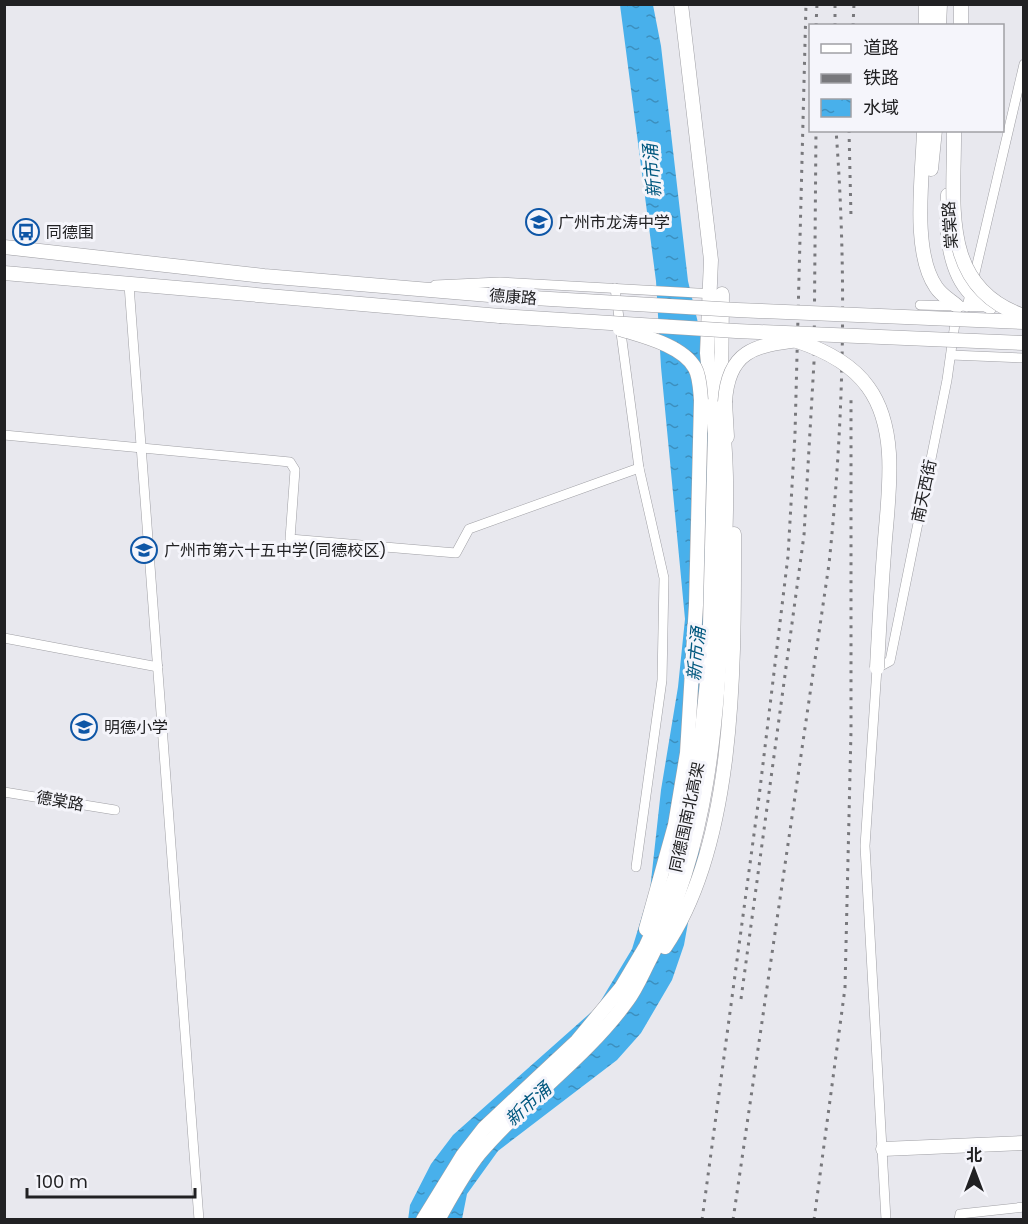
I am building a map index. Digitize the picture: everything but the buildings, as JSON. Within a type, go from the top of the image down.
[{"type":"main road","name":"同德围南北高架","points":[[438,1220],[478,1156],[512,1119],[600,1036],[630,999],[665,930],[682,888],[704,800],[716,709],[721,515],[720,367],[710,294],[711,260],[681,4]]},
{"type":"main road","points":[[926,4],[926,24]]},
{"type":"main road","points":[[939,24],[940,4]]},
{"type":"main road","points":[[954,4],[954,24]]},
{"type":"main road","points":[[961,4],[961,24]]},
{"type":"main road","points":[[954,132],[953,214],[957,247],[966,269],[981,291],[1023,316]]},
{"type":"main road","name":"棠棠路","points":[[960,132],[947,197],[947,223],[951,251],[961,277],[965,302]]},
{"type":"main road","name":"棠棠路","points":[[931,133],[922,227],[924,259],[928,272],[937,288],[965,302],[990,307]]},
{"type":"main road","name":"德康路","points":[[4,247],[264,276],[501,296],[736,310],[1023,322]]},
{"type":"main road","name":"德康路","points":[[4,273],[601,323],[1023,343]]},
{"type":"main road","points":[[601,323],[637,334],[686,358],[694,366],[698,376],[702,413],[696,605],[687,753],[675,825],[636,963]]},
{"type":"main road","points":[[630,999],[673,935],[686,910],[704,861],[722,775],[728,724],[734,587],[726,385],[730,370],[740,357],[755,348],[797,340],[847,336]]},
{"type":"main road","points":[[797,340],[832,356],[854,372],[873,396],[885,428],[888,478],[877,668]]},
{"type":"main road","name":"同德围南北高架","points":[[423,1220],[463,1155],[484,1128],[577,1041],[621,988],[651,936],[675,877],[695,796],[721,515]]},
{"type":"main road","points":[[883,1149],[1023,1143]]},
{"type":"street","name":"南天西街","points":[[877,668],[890,661],[951,355],[1023,64]]},
{"type":"street","points":[[403,288],[500,282],[710,294]]},
{"type":"street","points":[[129,285],[199,1220]]},
{"type":"street","points":[[615,288],[639,468],[664,578],[662,680],[636,867]]},
{"type":"street","points":[[920,305],[965,302]]},
{"type":"street","points":[[990,307],[1023,309]]},
{"type":"street","points":[[951,355],[1023,358]]},
{"type":"street","points":[[4,435],[142,446],[290,462],[295,470],[290,539],[456,553],[469,529],[639,468]]},
{"type":"street","points":[[4,638],[158,667]]},
{"type":"street","points":[[877,668],[865,846],[886,1220]]},
{"type":"street","name":"德棠路","points":[[4,792],[115,810]]},
{"type":"street","points":[[959,1220],[960,1214],[1023,1207]]},
{"type":"water","name":"新市涌","points":[[620,5],[653,5],[661,46],[688,281],[704,348],[715,566],[699,862],[684,945],[672,980],[641,1033],[617,1060],[498,1151],[467,1194],[462,1219],[408,1220],[410,1205],[431,1164],[453,1135],[597,1007],[632,949],[650,890],[661,790],[678,687],[685,619],[661,367],[656,281]]},
{"type":"railway","points":[[702,1220],[759,797],[788,556],[795,434],[806,4]]},
{"type":"railway","points":[[816,24],[817,4]]},
{"type":"railway","points":[[835,4],[835,24]]},
{"type":"railway","points":[[853,24],[854,4]]},
{"type":"railway","points":[[741,999],[804,535],[814,362],[816,132]]},
{"type":"railway","points":[[733,1220],[829,564],[841,401],[843,293],[836,132]]},
{"type":"railway","points":[[849,132],[851,217]]},
{"type":"railway","points":[[814,1220],[845,988],[851,731],[851,397]]},
{"type":"place","name":"广州市龙涛中学","points":[[539,222]]},
{"type":"place","name":"同德围","points":[[26,232]]},
{"type":"place","name":"广州市第六十五中学(同德校区)","points":[[144,550]]},
{"type":"place","name":"明德小学","points":[[84,727]]}]
